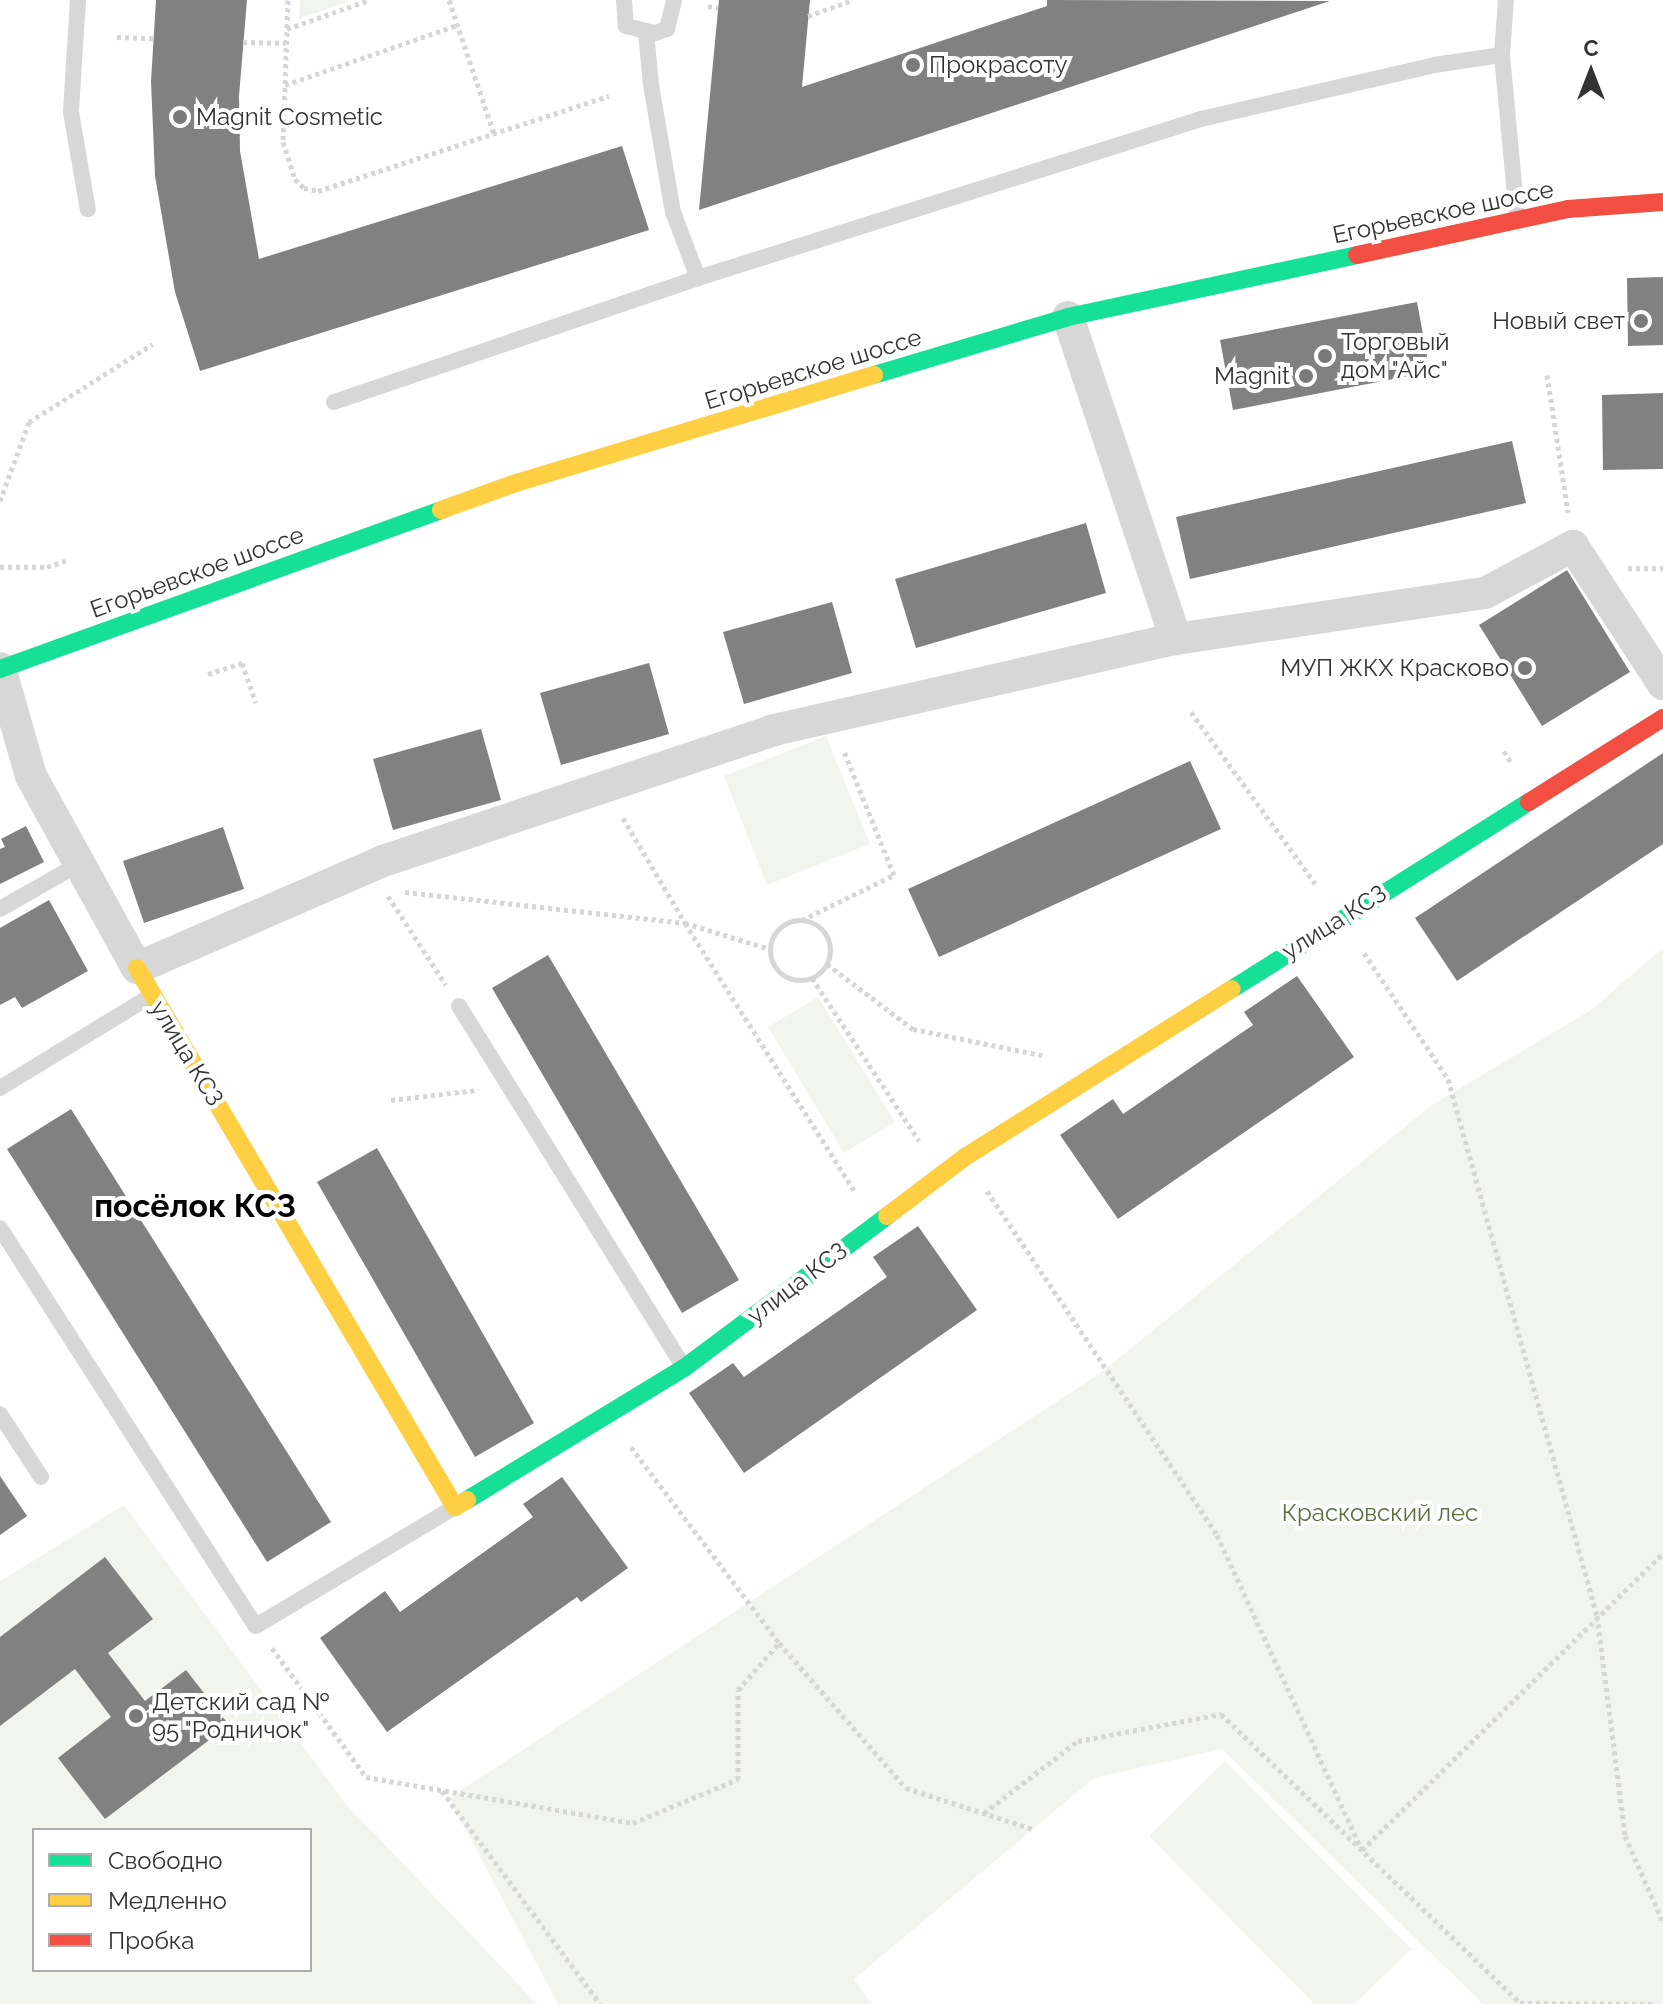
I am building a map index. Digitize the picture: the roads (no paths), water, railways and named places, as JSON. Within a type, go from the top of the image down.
[{"type":"street","name":"Егорьевское шоссе","points":[[0,668],[516,483],[1068,317],[1568,209],[1663,202]]},
{"type":"street","points":[[1068,317],[1176,639]]},
{"type":"street","points":[[145,982],[383,861],[774,730],[1176,639],[1485,593],[1573,546],[1663,684]]},
{"type":"street","name":"улица КСЗ","points":[[0,668],[31,776],[145,982],[455,1507],[684,1368],[965,1157],[1663,718]]},
{"type":"lane","points":[[78,0],[71,112],[88,210]]},
{"type":"lane","points":[[624,0],[626,26],[646,32],[667,29],[674,0]]},
{"type":"lane","points":[[1506,0],[1502,55],[1517,220]]},
{"type":"lane","points":[[646,32],[651,85],[673,212],[698,278]]},
{"type":"lane","points":[[334,402],[698,278],[1201,119],[1434,65],[1502,55]]},
{"type":"lane","points":[[0,909],[79,864]]},
{"type":"lane","points":[[0,1088],[145,982]]},
{"type":"lane","points":[[459,1006],[684,1368]]},
{"type":"lane","points":[[0,1228],[256,1626],[455,1507]]},
{"type":"lane","points":[[0,1414],[41,1477]]},
{"type":"place","name":"Прокрасоту","points":[[913,65]]},
{"type":"place","name":"Magnit Cosmetic","points":[[180,117]]},
{"type":"place","name":"Новый свет","points":[[1641,321]]},
{"type":"place","name":"Торговый дом \"Айс\"","points":[[1325,356]]},
{"type":"place","name":"Magnit","points":[[1306,376]]},
{"type":"place","name":"МУП ЖКХ Красково","points":[[1525,668]]},
{"type":"place","name":"Детский сад № 95 \"Родничок\"","points":[[136,1716]]},
{"type":"district","name":"посёлок КСЗ","points":[[195,1206]]},
{"type":"park label","name":"Красковский лес","points":[[1380,1513]]}]
